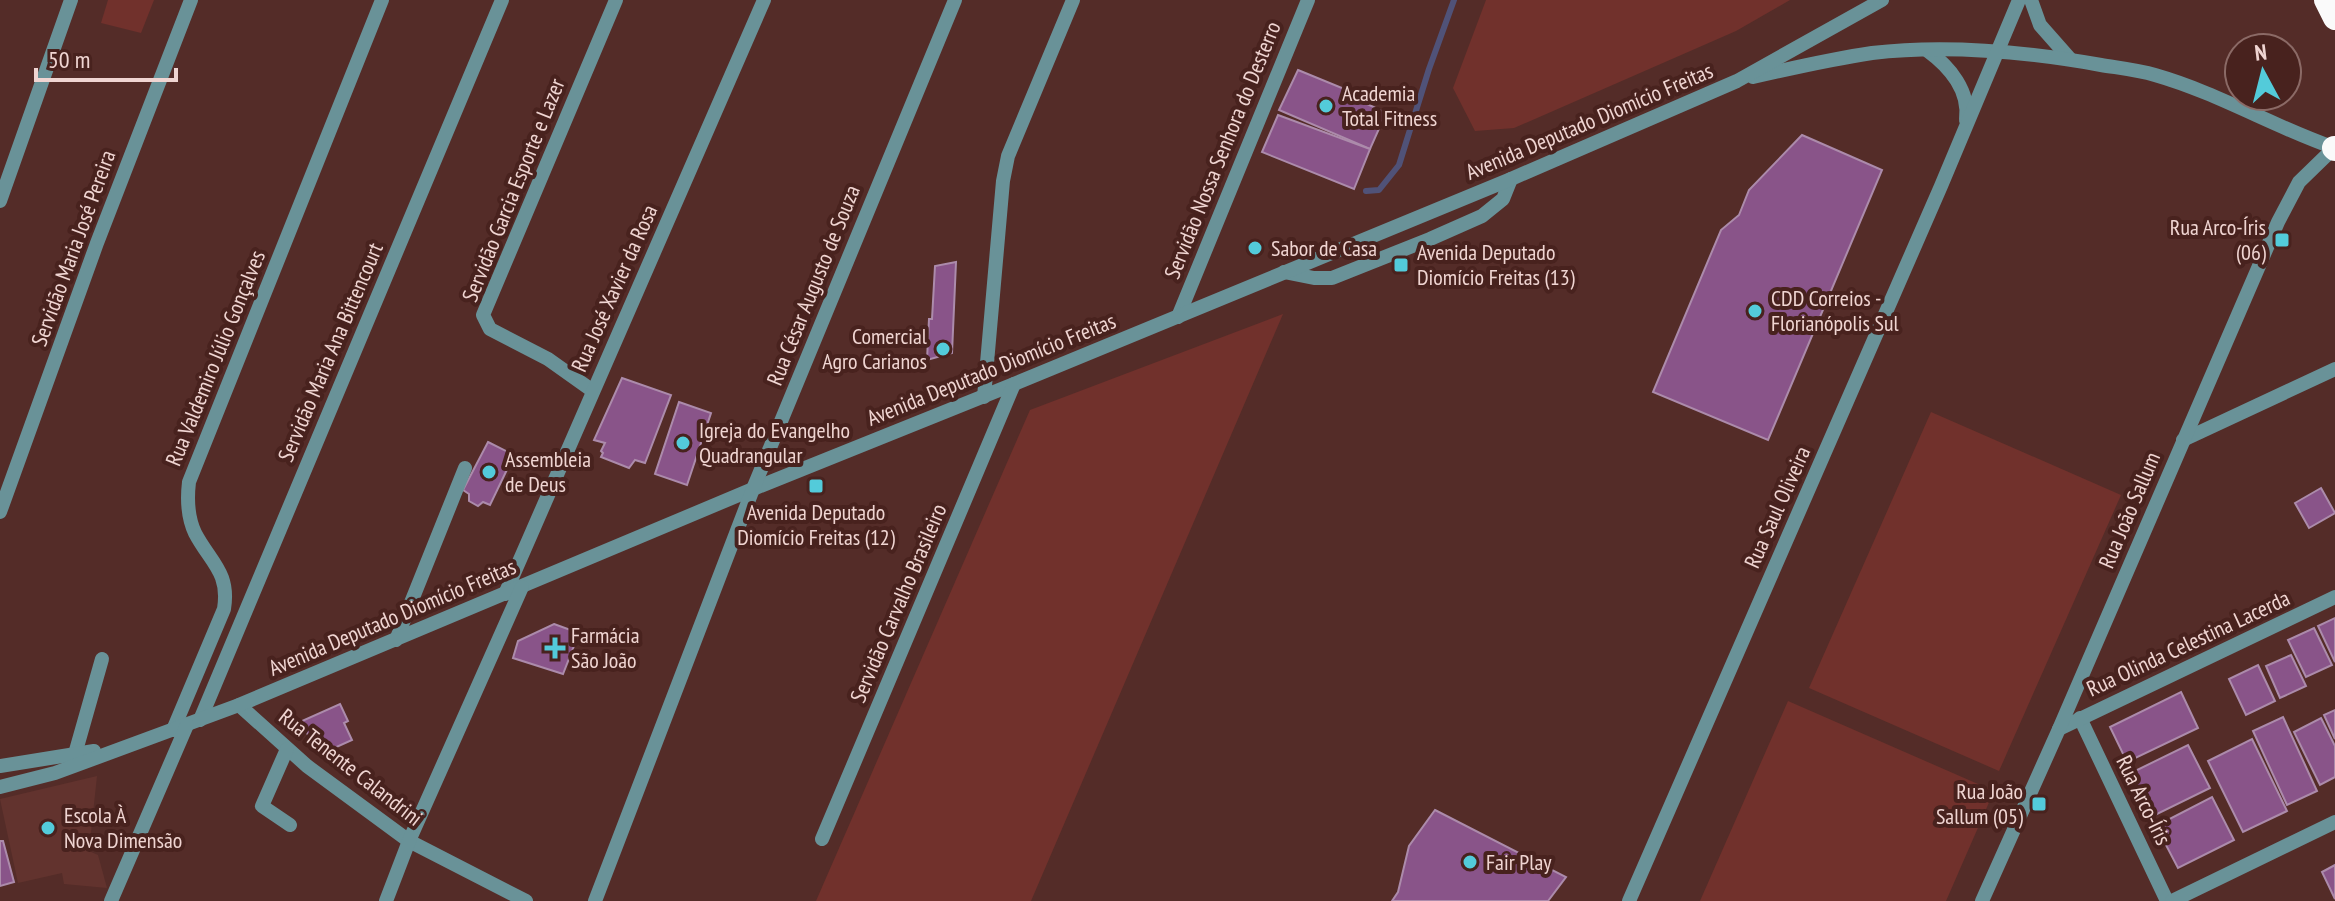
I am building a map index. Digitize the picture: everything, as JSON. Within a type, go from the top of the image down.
[{"type":"highway","points":[[2326,0],[2335,18]]},
{"type":"street","points":[[0,201],[71,0]]},
{"type":"street","name":"Servidão Maria José Pereira","points":[[0,512],[112,203],[191,0]]},
{"type":"street","name":"Rua Valdemiro Júlio Gonçalves","points":[[173,730],[224,609],[226,596],[222,573],[195,532],[187,497],[189,482],[382,0]]},
{"type":"street","name":"Servidão Maria Ana Bittencourt","points":[[111,901],[225,659],[502,0]]},
{"type":"street","name":"Servidão Garcia Esporte e Lazer","points":[[593,391],[548,359],[490,329],[483,315],[616,0]]},
{"type":"street","name":"Rua José Xavier da Rosa","points":[[505,594],[764,0]]},
{"type":"street","name":"Rua César Augusto de Souza","points":[[595,901],[753,489],[955,0]]},
{"type":"street","points":[[984,397],[1003,181],[1008,156],[1073,0]]},
{"type":"street","name":"Servidão Nossa Senhora do Desterro","points":[[1178,317],[1308,0]]},
{"type":"street","name":"Avenida Deputado Diomício Freitas","points":[[0,787],[55,773],[239,705],[753,489],[1511,179],[1737,81],[1882,0]]},
{"type":"street","name":"Rua Saul Oliveira","points":[[1629,901],[2019,0]]},
{"type":"street","points":[[2031,0],[2040,25],[2070,59]]},
{"type":"street","name":"Avenida Deputado Diomício Freitas","points":[[1737,81],[1872,53],[1928,50],[2070,59],[2154,74],[2245,109],[2335,149]]},
{"type":"street","name":"Rua Saul Oliveira","points":[[1928,50],[1943,62],[1963,93],[1967,112],[1964,131]]},
{"type":"street","name":"Rua João Sallum","points":[[1982,901],[2278,222],[2299,182],[2335,149]]},
{"type":"street","points":[[1283,272],[1332,278],[1430,239],[1482,216],[1503,199],[1511,179]]},
{"type":"street","points":[[2183,440],[2335,369]]},
{"type":"street","name":"Servidão Carvalho Brasileiro","points":[[822,839],[1014,384]]},
{"type":"street","points":[[396,640],[465,468]]},
{"type":"street","points":[[386,901],[409,841],[522,587]]},
{"type":"street","points":[[224,609],[252,596]]},
{"type":"street","name":"Rua Olinda Celestina Lacerda","points":[[2059,729],[2335,597]]},
{"type":"street","points":[[215,631],[225,659]]},
{"type":"street","points":[[75,754],[102,659]]},
{"type":"street","name":"Rua Tenente Calandrini","points":[[239,705],[337,789],[409,841],[526,901]]},
{"type":"street","name":"Rua Arco-Íris","points":[[2080,718],[2170,901]]},
{"type":"street","name":"Avenida Deputado Diomício Freitas","points":[[0,766],[126,746]]},
{"type":"street","points":[[287,749],[262,806],[290,825]]},
{"type":"street","points":[[2170,901],[2335,822]]},
{"type":"shaded area","points":[[108,0],[154,0],[141,33],[101,23]]},
{"type":"shaded area","points":[[1486,0],[1790,0],[1736,31],[1514,128],[1475,131],[1453,88]]},
{"type":"shaded area","points":[[1283,314],[1031,901],[816,901],[1030,410]]},
{"type":"shaded area","points":[[1931,412],[2121,495],[1999,771],[1809,688]]},
{"type":"shaded area","points":[[1788,701],[1994,791],[1946,901],[1700,901]]},
{"type":"shaded area","name":"Escola À Nova Dimensão","points":[[97,776],[89,851],[98,855],[107,888],[64,884],[62,873],[18,883],[0,799]]},
{"type":"building","name":"Academia Total Fitness","points":[[1298,70],[1359,95],[1361,101],[1386,113],[1370,149],[1279,110]]},
{"type":"building","points":[[1278,115],[1370,149],[1354,189],[1262,152]]},
{"type":"building","name":"CDD Correios - Florianópolis Sul","points":[[1802,135],[1882,170],[1768,440],[1653,392],[1721,230],[1739,215],[1749,190]]},
{"type":"building","points":[[956,262],[952,353],[927,360],[935,266]]},
{"type":"building","points":[[622,378],[671,395],[645,463],[635,460],[629,468],[601,457],[605,443],[594,440]]},
{"type":"building","name":"Igreja do Evangelho Quadrangular","points":[[679,402],[711,413],[687,485],[655,474]]},
{"type":"building","name":"Assembleia de Deus","points":[[488,442],[514,455],[490,505],[483,502],[478,506],[469,501],[469,494],[463,490]]},
{"type":"building","points":[[2321,488],[2335,513],[2309,528],[2295,503]]},
{"type":"building","points":[[2335,618],[2335,662],[2318,626]]},
{"type":"building","points":[[554,624],[579,633],[563,674],[513,658],[518,641]]},
{"type":"building","points":[[2314,628],[2332,665],[2306,677],[2288,640]]},
{"type":"building","points":[[2291,655],[2306,686],[2280,698],[2266,666]]},
{"type":"building","points":[[2258,665],[2275,701],[2246,715],[2229,679]]},
{"type":"building","points":[[2181,692],[2198,728],[2127,762],[2110,727]]},
{"type":"building","points":[[340,704],[352,740],[321,754],[314,740],[310,740],[302,721]]},
{"type":"building","points":[[2335,710],[2335,739],[2324,715]]},
{"type":"building","points":[[2283,717],[2317,791],[2287,805],[2253,731]]},
{"type":"building","points":[[2321,718],[2335,746],[2335,777],[2320,785],[2294,732]]},
{"type":"building","points":[[2252,739],[2287,811],[2243,832],[2208,761]]},
{"type":"building","points":[[2188,745],[2210,788],[2151,817],[2129,774]]},
{"type":"building","points":[[2212,797],[2234,840],[2178,868],[2156,826]]},
{"type":"building","name":"Fair Play","points":[[1435,810],[1566,877],[1548,901],[1392,901],[1398,892],[1409,846]]},
{"type":"building","points":[[0,841],[3,841],[14,882],[0,886]]},
{"type":"building","points":[[2335,865],[2335,899],[2322,872]]},
{"type":"waterway","points":[[1366,191],[1379,190],[1399,165],[1454,0]]},
{"type":"place","name":"Academia Total Fitness","points":[[1326,106]]},
{"type":"place","name":"Rua Arco-Íris (06)","points":[[2282,240]]},
{"type":"place","name":"Sabor de Casa","points":[[1255,248]]},
{"type":"place","name":"Avenida Deputado Diomício Freitas (13)","points":[[1401,265]]},
{"type":"place","name":"CDD Correios - Florianópolis Sul","points":[[1755,311]]},
{"type":"place","name":"Comercial Agro Carianos","points":[[943,349]]},
{"type":"place","name":"Igreja do Evangelho Quadrangular","points":[[683,443]]},
{"type":"place","name":"Assembleia de Deus","points":[[489,472]]},
{"type":"place","name":"Avenida Deputado Diomício Freitas (12)","points":[[816,486]]},
{"type":"place","name":"Farmácia São João","points":[[555,648]]},
{"type":"place","name":"Rua João Sallum (05)","points":[[2039,804]]},
{"type":"place","name":"Escola À Nova Dimensão","points":[[48,828]]},
{"type":"place","name":"Fair Play","points":[[1470,862]]}]
